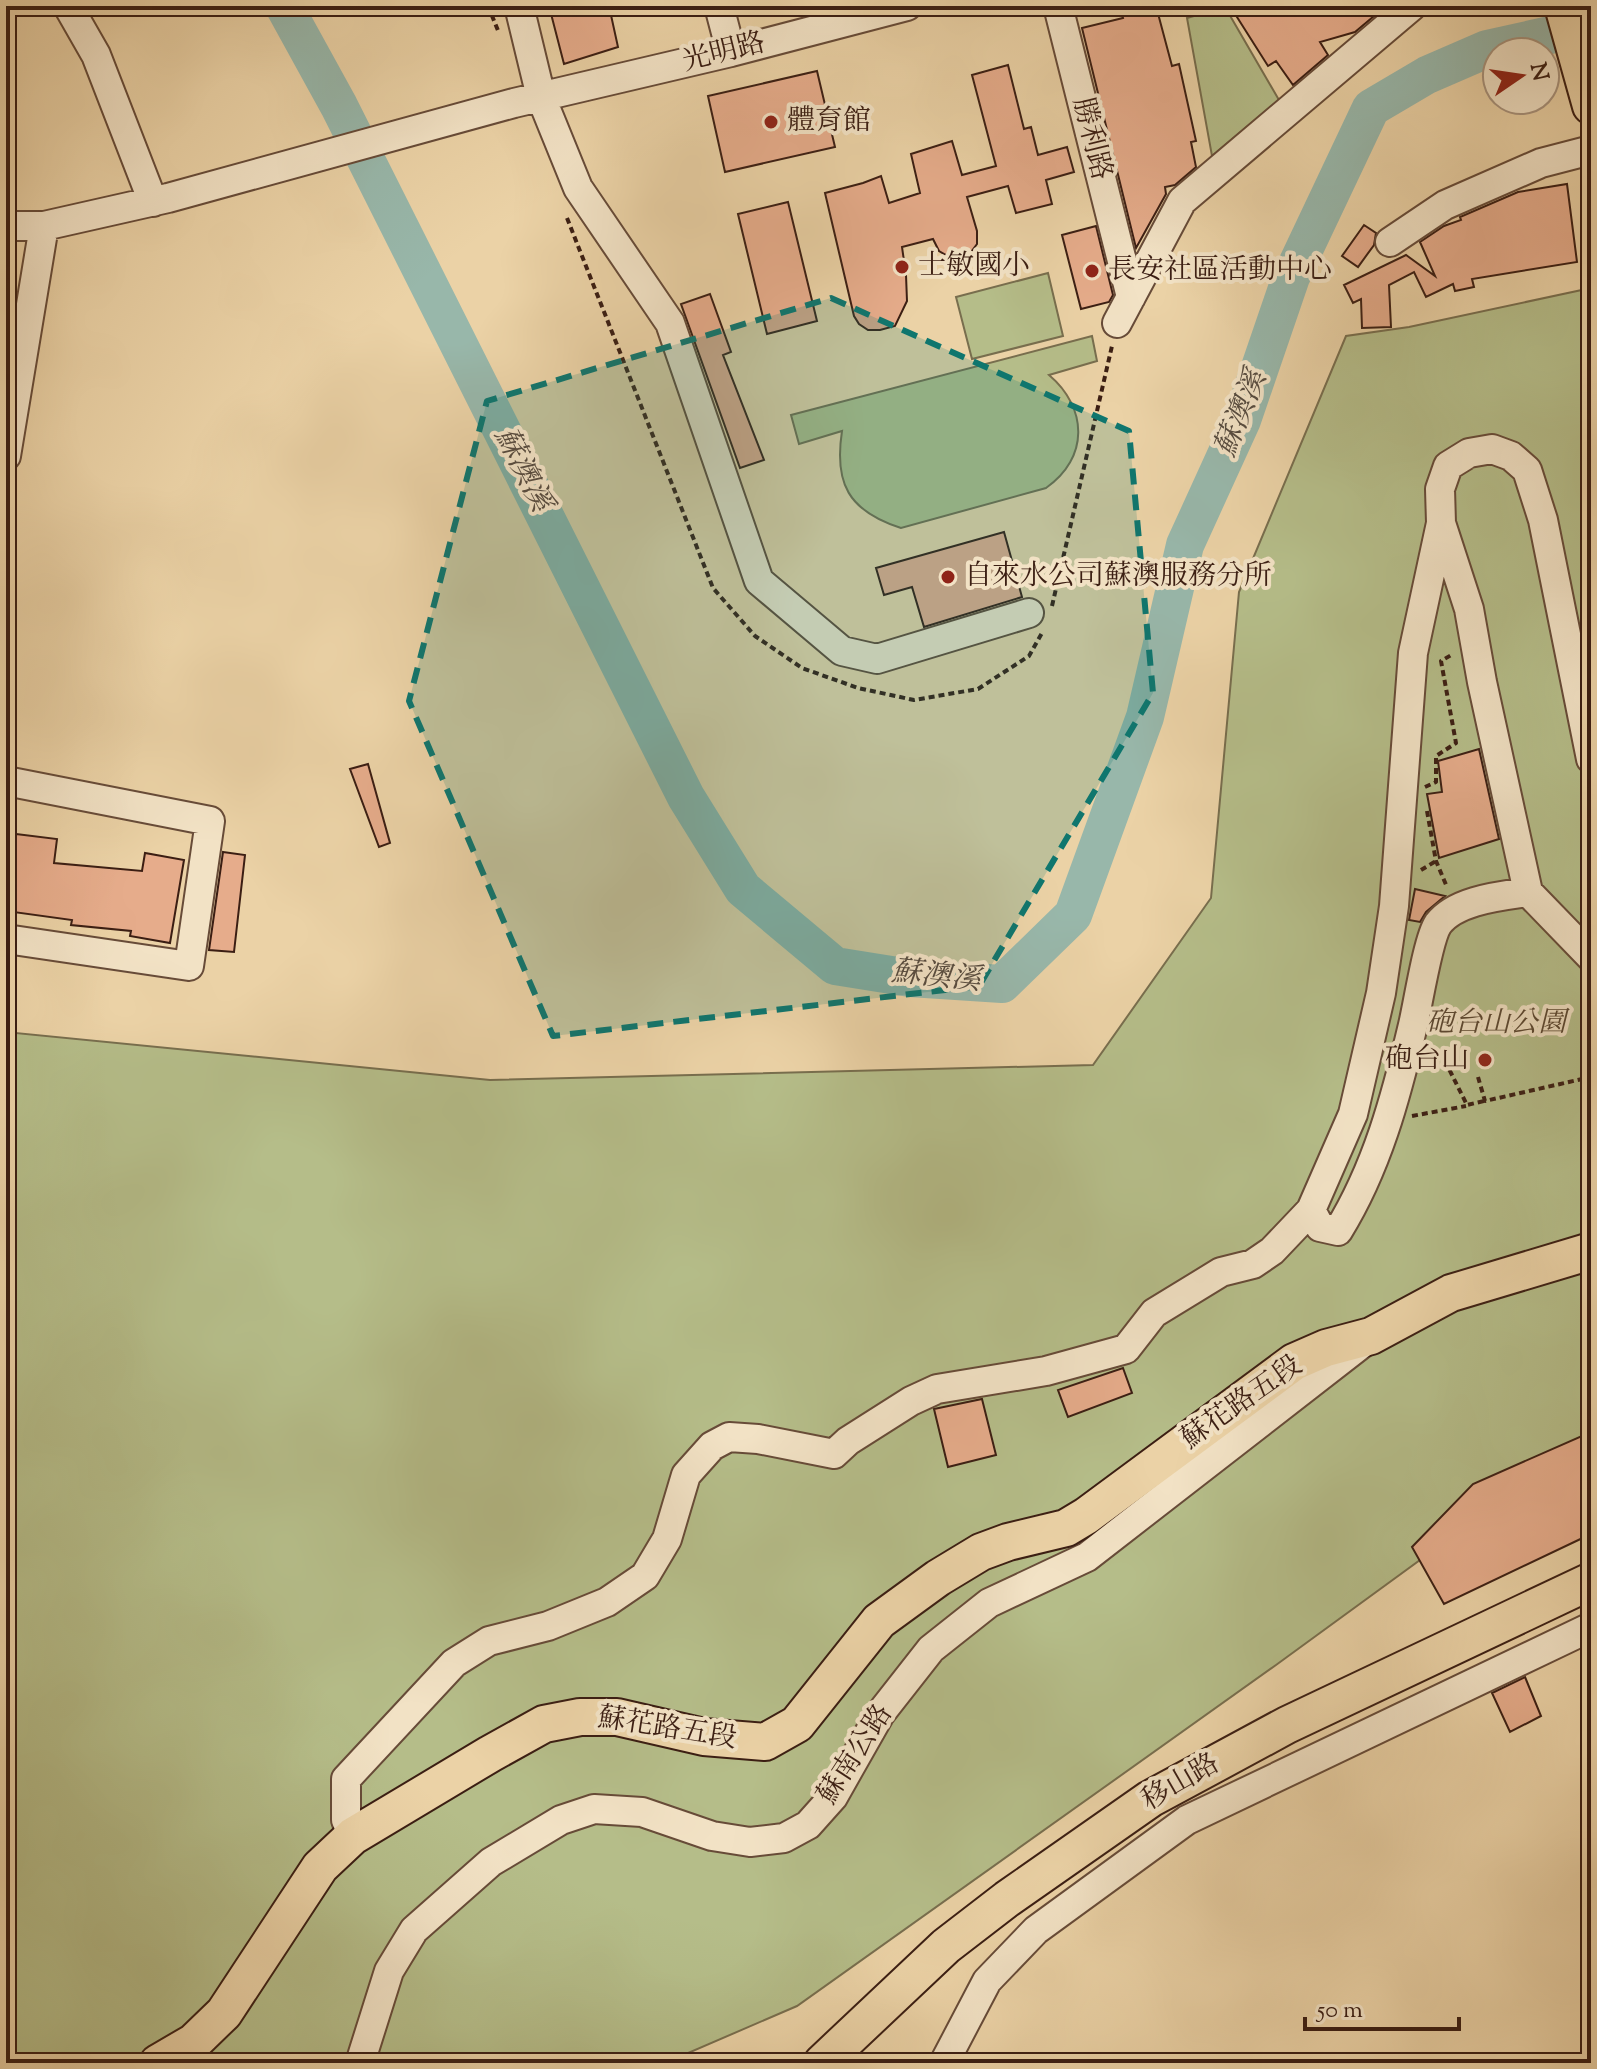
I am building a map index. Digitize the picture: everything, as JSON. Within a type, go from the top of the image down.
[{"type":"main road","points":[[1563,6],[1591,106]]},
{"type":"main road","name":"蘇花路五段","points":[[158,2063],[194,2042],[224,2013],[320,1867],[353,1836],[544,1724],[580,1717],[617,1717],[704,1737],[765,1742],[797,1724],[879,1621],[938,1578],[981,1552],[1066,1528],[1294,1362],[1326,1348],[1371,1336],[1451,1293],[1591,1251]]},
{"type":"main road","name":"移山路","points":[[822,2063],[946,1946],[1150,1799],[1287,1725],[1591,1581]]},
{"type":"street","points":[[68,6],[96,55],[161,200]]},
{"type":"street","points":[[519,6],[541,97],[578,188],[670,323],[759,581],[842,651],[877,659],[1043,616]]},
{"type":"street","points":[[719,6],[731,52]]},
{"type":"street","name":"光明路","points":[[6,226],[44,226],[161,200],[514,103],[731,52],[907,6]]},
{"type":"street","name":"勝利路","points":[[1058,6],[1127,284]]},
{"type":"street","points":[[1117,323],[1127,284],[1182,201],[1412,6]]},
{"type":"street","points":[[1390,242],[1445,205],[1541,163],[1591,150]]},
{"type":"street","points":[[6,456],[44,226]]},
{"type":"street","points":[[353,1836],[346,1820],[346,1779],[454,1663],[489,1641],[548,1626],[607,1602],[645,1576],[667,1539],[686,1475],[712,1446],[729,1437],[758,1439],[834,1454],[848,1441],[911,1401],[937,1389],[1046,1371],[1126,1349],[1154,1313],[1221,1272],[1253,1264],[1272,1251],[1311,1210],[1353,1114],[1381,993],[1394,906],[1413,653],[1441,523],[1440,489],[1448,466],[1469,453],[1492,449],[1511,456],[1527,470],[1543,520],[1591,759]]},
{"type":"street","points":[[1441,523],[1469,609],[1528,892],[1591,957]]},
{"type":"street","points":[[6,781],[210,821],[189,966],[6,939]]},
{"type":"street","points":[[1311,1210],[1320,1227],[1338,1231],[1369,1172],[1392,1108],[1438,925],[1464,905],[1528,892]]},
{"type":"street","name":"蘇南公路","points":[[360,2063],[389,1971],[414,1930],[491,1862],[561,1820],[594,1809],[642,1812],[712,1836],[750,1842],[784,1838],[808,1825],[833,1797],[880,1714],[931,1649],[989,1603],[1087,1557],[1371,1336]]},
{"type":"street","points":[[944,2063],[987,1981],[1036,1930],[1187,1820],[1591,1627]]},
{"type":"path","points":[[488,6],[503,43]]},
{"type":"path","points":[[563,205],[713,588],[755,636],[802,668],[858,688],[914,700],[978,689],[1029,656],[1043,616],[1117,323]]},
{"type":"path","points":[[1423,788],[1436,782],[1436,756],[1456,743],[1441,661],[1459,651]]},
{"type":"path","points":[[1426,803],[1436,861],[1450,893],[1444,920]]},
{"type":"path","points":[[1413,1022],[1446,1063],[1467,1105]]},
{"type":"path","points":[[1478,1077],[1485,1101]]},
{"type":"path","points":[[1392,1108],[1415,1117],[1591,1077]]},
{"type":"highlighted area","points":[[831,298],[1129,431],[1153,693],[979,986],[553,1036],[409,701],[487,401]]},
{"type":"green space","points":[[1225,7],[1279,100],[1212,156],[1187,18]]},
{"type":"green space","points":[[1048,273],[1063,336],[972,359],[956,297]]},
{"type":"green space","name":"砲台山公園","points":[[1591,288],[1591,1445],[1564,1455],[1276,1665],[797,2006],[665,2063],[6,2063],[6,1032],[490,1080],[1093,1065],[1211,898],[1239,592],[1346,336],[1409,327]]},
{"type":"green space","points":[[1092,336],[1097,361],[1049,375],[1071,402],[1077,417],[1078,433],[1070,462],[1046,488],[901,528],[868,513],[849,493],[840,466],[842,431],[799,444],[791,415]]},
{"type":"building","points":[[549,6],[609,6],[618,47],[564,64]]},
{"type":"building","points":[[1120,6],[1156,6],[1172,66],[1179,64],[1196,141],[1191,142],[1196,167],[1175,185],[1165,187],[1166,194],[1136,248],[1082,28],[1123,18]]},
{"type":"building","points":[[1230,6],[1386,6],[1355,32],[1320,42],[1328,55],[1293,85],[1276,61],[1268,66]]},
{"type":"building","points":[[1008,65],[1024,129],[1031,127],[1038,155],[1067,147],[1074,172],[1046,180],[1052,204],[1016,213],[1008,186],[967,197],[977,231],[977,244],[968,256],[951,258],[939,251],[933,239],[902,247],[907,301],[895,326],[868,330],[854,316],[825,193],[881,176],[889,203],[920,193],[911,154],[952,141],[962,175],[996,166],[972,75]]},
{"type":"building","name":"體育館","points":[[817,71],[835,147],[725,172],[708,96]]},
{"type":"building","points":[[1567,184],[1577,262],[1472,279],[1474,287],[1455,291],[1453,284],[1426,297],[1414,272],[1389,285],[1391,327],[1362,328],[1361,299],[1353,303],[1344,285],[1406,255],[1435,276],[1420,242],[1444,226],[1461,220],[1460,217],[1518,192]]},
{"type":"building","points":[[788,202],[817,321],[767,334],[738,214]]},
{"type":"building","points":[[1364,225],[1376,233],[1374,245],[1358,267],[1342,256]]},
{"type":"building","name":"長安社區活動中心","points":[[1096,226],[1113,295],[1109,302],[1081,309],[1062,235]]},
{"type":"building","points":[[710,294],[731,352],[723,355],[764,460],[740,468],[681,304]]},
{"type":"building","name":"自來水公司蘇澳服務分所","points":[[1004,532],[1022,597],[924,627],[912,587],[884,595],[876,568]]},
{"type":"building","points":[[1479,749],[1499,839],[1439,858],[1427,794],[1442,792],[1438,761]]},
{"type":"building","points":[[368,764],[390,843],[379,847],[350,769]]},
{"type":"building","points":[[16,834],[57,839],[54,863],[142,871],[145,853],[184,860],[170,943],[130,936],[131,931],[71,925],[72,920],[6,911]]},
{"type":"building","points":[[223,852],[245,855],[234,952],[209,950]]},
{"type":"building","points":[[1415,889],[1445,896],[1426,912],[1420,922],[1409,920]]},
{"type":"building","points":[[1123,1368],[1132,1393],[1068,1417],[1058,1390]]},
{"type":"building","points":[[982,1399],[996,1455],[948,1467],[934,1409]]},
{"type":"building","points":[[1591,1432],[1591,1534],[1444,1604],[1412,1547],[1473,1484]]},
{"type":"building","points":[[1525,1677],[1541,1716],[1510,1732],[1492,1693]]},
{"type":"waterway","name":"蘇澳溪","points":[[284,6],[339,106],[686,797],[743,889],[835,966],[910,978],[1002,984],[1073,915],[1145,717],[1185,545],[1242,420],[1291,277],[1371,108],[1427,75],[1487,49],[1591,26]]},
{"type":"place","name":"體育館","points":[[771,122]]},
{"type":"place","name":"士敏國小","points":[[902,267]]},
{"type":"place","name":"長安社區活動中心","points":[[1092,271]]},
{"type":"place","name":"自來水公司蘇澳服務分所","points":[[948,577]]},
{"type":"place","name":"砲台山","points":[[1485,1060]]}]
